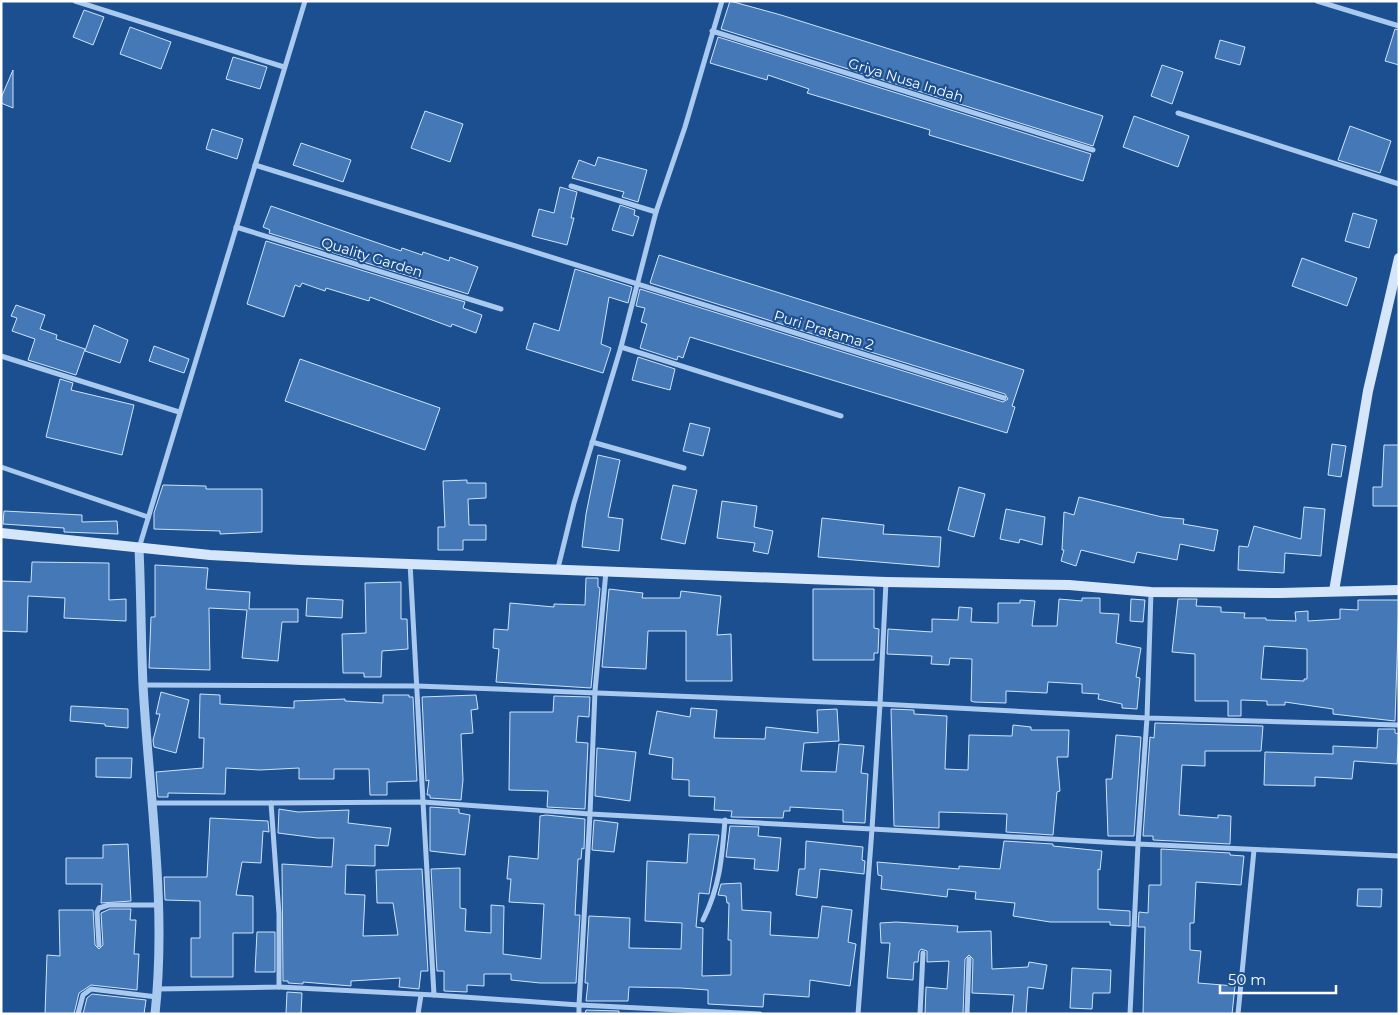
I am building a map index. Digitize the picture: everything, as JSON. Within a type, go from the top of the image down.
[{"type":"main road","points":[[1334,591],[1368,391],[1399,258]]},
{"type":"main road","points":[[1,533],[242,557],[886,582],[1069,585],[1151,592],[1245,594],[1399,590]]},
{"type":"street","points":[[75,1],[284,68]]},
{"type":"street","points":[[155,1014],[159,905],[154,803],[143,685],[139,548],[305,1]]},
{"type":"street","points":[[558,568],[592,442],[621,347],[656,212],[685,127],[722,1]]},
{"type":"street","points":[[1317,1],[1399,26]]},
{"type":"street","name":"Griya Nusa Indah","points":[[712,31],[1093,150]]},
{"type":"street","points":[[1178,113],[1399,184]]},
{"type":"street","name":"Puri Pratama 2","points":[[254,165],[1004,398]]},
{"type":"street","points":[[571,186],[656,212]]},
{"type":"street","name":"Quality Garden","points":[[236,227],[502,309]]},
{"type":"street","points":[[621,347],[841,416]]},
{"type":"street","points":[[1,356],[179,412]]},
{"type":"street","points":[[592,442],[684,468]]},
{"type":"street","points":[[1,467],[148,517]]},
{"type":"street","points":[[410,563],[434,995]]},
{"type":"street","points":[[579,1014],[596,691],[606,570]]},
{"type":"street","points":[[858,1014],[872,829],[886,582]]},
{"type":"street","points":[[1130,1014],[1138,844],[1147,718],[1151,592]]},
{"type":"street","points":[[143,685],[417,686],[596,691],[1147,718],[1399,725]]},
{"type":"street","points":[[154,803],[423,802],[590,814],[1138,844],[1399,856]]},
{"type":"street","points":[[271,803],[279,914],[279,987]]},
{"type":"street","points":[[702,920],[716,893],[720,876],[725,820]]},
{"type":"street","points":[[1238,1014],[1254,850]]},
{"type":"street","points":[[98,944],[97,912],[99,908],[109,905],[159,905]]},
{"type":"street","points":[[920,1014],[923,953]]},
{"type":"street","points":[[967,1014],[970,959]]},
{"type":"street","points":[[78,1014],[83,995],[91,989],[156,993],[279,987],[760,1014]]},
{"type":"street","points":[[418,1014],[421,995]]},
{"type":"building","points":[[730,1],[781,15],[1103,116],[1093,146],[721,29]]},
{"type":"building","points":[[84,10],[104,17],[93,45],[73,37]]},
{"type":"building","points":[[130,27],[171,42],[161,69],[120,54]]},
{"type":"building","points":[[1395,29],[1399,30],[1399,65],[1385,61]]},
{"type":"building","points":[[718,37],[1091,154],[1083,181],[929,135],[930,130],[807,93],[809,89],[768,75],[767,80],[710,63]]},
{"type":"building","points":[[1220,40],[1245,47],[1240,65],[1215,58]]},
{"type":"building","points":[[233,57],[267,67],[260,89],[226,79]]},
{"type":"building","points":[[1162,65],[1183,72],[1172,104],[1151,96]]},
{"type":"building","points":[[13,70],[13,108],[1,103],[1,98]]},
{"type":"building","points":[[425,111],[463,124],[450,162],[411,148]]},
{"type":"building","points":[[1134,116],[1189,136],[1178,167],[1123,147]]},
{"type":"building","points":[[1350,126],[1391,141],[1380,173],[1338,160]]},
{"type":"building","points":[[212,129],[243,139],[237,159],[206,149]]},
{"type":"building","points":[[301,143],[351,160],[343,182],[293,165]]},
{"type":"building","points":[[598,157],[647,170],[638,202],[622,197],[624,192],[572,178],[579,160],[595,166]]},
{"type":"building","points":[[560,187],[577,192],[571,218],[574,218],[567,245],[532,236],[539,209],[554,213]]},
{"type":"building","points":[[620,205],[635,210],[634,215],[639,217],[633,236],[612,230]]},
{"type":"building","points":[[271,206],[401,251],[402,248],[422,255],[423,252],[449,261],[450,257],[478,267],[468,294],[269,233],[270,230],[263,227]]},
{"type":"building","points":[[1353,213],[1377,220],[1369,248],[1345,241]]},
{"type":"building","points":[[266,241],[465,302],[463,308],[482,315],[476,333],[452,324],[451,327],[370,297],[369,301],[326,288],[325,291],[302,283],[300,287],[295,285],[284,317],[247,304]]},
{"type":"building","points":[[659,255],[1024,370],[1012,406],[1015,407],[1007,433],[690,337],[683,358],[678,356],[677,360],[640,348],[647,324],[641,322],[645,308],[636,306],[640,289],[1003,402],[1008,399],[1005,394],[650,283]]},
{"type":"building","points":[[1302,258],[1357,278],[1347,306],[1292,286]]},
{"type":"building","points":[[575,269],[632,287],[628,303],[609,297],[601,344],[611,348],[603,373],[526,349],[534,323],[559,331]]},
{"type":"building","points":[[16,305],[45,315],[40,329],[57,335],[56,339],[85,349],[76,375],[28,360],[35,339],[12,331],[17,318],[11,316]]},
{"type":"building","points":[[94,325],[128,340],[120,363],[85,351]]},
{"type":"building","points":[[154,346],[189,359],[184,373],[149,361]]},
{"type":"building","points":[[638,357],[675,369],[670,390],[632,380]]},
{"type":"building","points":[[300,359],[440,408],[425,450],[285,401]]},
{"type":"building","points":[[60,379],[73,383],[71,390],[134,405],[122,455],[46,437]]},
{"type":"building","points":[[690,423],[710,428],[703,456],[683,451]]},
{"type":"building","points":[[1332,444],[1346,446],[1341,477],[1328,475]]},
{"type":"building","points":[[1384,445],[1399,445],[1399,506],[1373,506],[1373,487],[1382,487]]},
{"type":"building","points":[[598,455],[620,460],[608,517],[623,519],[619,551],[582,547],[586,514]]},
{"type":"building","points":[[467,480],[467,483],[486,483],[486,498],[468,499],[469,525],[486,525],[486,540],[463,540],[463,550],[438,550],[438,527],[445,527],[443,481]]},
{"type":"building","points":[[163,485],[206,486],[206,489],[262,489],[262,532],[220,534],[220,531],[154,529],[154,513]]},
{"type":"building","points":[[673,485],[697,490],[685,544],[661,539]]},
{"type":"building","points":[[959,487],[985,494],[974,537],[948,530]]},
{"type":"building","points":[[1079,497],[1162,517],[1184,519],[1183,524],[1218,530],[1214,551],[1180,544],[1177,560],[1137,552],[1134,563],[1081,550],[1076,566],[1061,561],[1064,550],[1062,550],[1064,512],[1074,515]]},
{"type":"building","points":[[722,501],[757,506],[754,527],[773,531],[768,554],[753,551],[755,543],[717,538]]},
{"type":"building","points":[[1304,507],[1325,509],[1321,556],[1285,553],[1284,573],[1238,570],[1239,546],[1248,547],[1254,526],[1301,539]]},
{"type":"building","points":[[1006,509],[1045,517],[1042,545],[1020,539],[1019,543],[1000,539]]},
{"type":"building","points":[[4,511],[82,515],[82,522],[117,521],[118,534],[64,532],[64,528],[3,524]]},
{"type":"building","points":[[822,518],[884,525],[883,534],[941,537],[939,567],[818,557]]},
{"type":"building","points":[[32,562],[109,563],[109,600],[126,599],[126,621],[64,618],[65,598],[28,596],[27,632],[1,631],[1,581],[31,582]]},
{"type":"building","points":[[155,565],[208,568],[206,589],[250,592],[249,609],[298,609],[298,622],[282,622],[278,661],[242,658],[247,610],[209,608],[210,670],[149,668],[151,617],[155,617]]},
{"type":"building","points":[[586,578],[598,578],[598,587],[600,588],[591,688],[496,682],[499,649],[493,648],[494,629],[508,630],[510,603],[554,607],[554,604],[585,605]]},
{"type":"building","points":[[401,582],[401,619],[407,619],[408,649],[382,651],[381,677],[364,677],[364,673],[343,673],[342,634],[366,633],[365,583]]},
{"type":"building","points":[[609,589],[643,593],[642,598],[680,598],[681,591],[721,596],[717,635],[731,634],[732,681],[686,681],[686,631],[648,631],[646,669],[602,667]]},
{"type":"building","points":[[813,589],[874,589],[874,628],[879,629],[878,653],[874,653],[874,660],[813,660]]},
{"type":"building","points":[[307,598],[343,600],[342,618],[306,616]]},
{"type":"building","points":[[1082,598],[1100,598],[1100,613],[1119,614],[1116,643],[1141,648],[1136,677],[1140,678],[1137,709],[1122,708],[1122,704],[1098,699],[1099,694],[1082,693],[1082,684],[1048,682],[1047,693],[1006,691],[1006,703],[974,702],[971,701],[972,659],[950,658],[949,665],[931,664],[932,656],[887,654],[888,629],[932,632],[932,619],[958,620],[959,607],[972,608],[971,622],[998,623],[998,603],[1020,603],[1020,600],[1035,601],[1032,626],[1057,626],[1059,599],[1082,601]]},
{"type":"building","points":[[1131,599],[1145,600],[1143,622],[1130,621]]},
{"type":"building","points":[[1178,599],[1197,599],[1196,606],[1221,607],[1221,612],[1245,613],[1244,618],[1296,621],[1295,612],[1308,611],[1308,621],[1340,619],[1340,609],[1358,610],[1358,600],[1399,600],[1395,721],[1333,714],[1333,709],[1285,702],[1285,705],[1267,705],[1267,701],[1241,700],[1241,716],[1228,716],[1228,701],[1195,701],[1195,654],[1172,652]],"holes":[[[1264,646],[1307,649],[1307,679],[1304,679],[1304,681],[1261,679]]]},
{"type":"building","points":[[161,692],[189,700],[176,753],[154,747],[153,740],[160,714],[156,714]]},
{"type":"building","points":[[200,694],[220,695],[220,704],[294,708],[294,701],[345,699],[345,701],[383,703],[383,695],[409,695],[409,697],[413,697],[417,781],[387,782],[387,795],[370,795],[369,769],[334,769],[334,779],[299,779],[299,768],[260,770],[226,768],[225,794],[168,793],[168,797],[158,797],[156,772],[203,768],[204,738],[199,738]]},
{"type":"building","points":[[476,695],[478,709],[471,710],[473,733],[461,734],[463,780],[461,800],[430,798],[430,795],[427,795],[429,780],[426,781],[422,697]]},
{"type":"building","points":[[554,696],[590,697],[589,717],[578,716],[576,742],[588,743],[585,809],[547,807],[548,791],[509,790],[510,712],[553,712]]},
{"type":"building","points":[[71,706],[128,709],[128,728],[70,721]]},
{"type":"building","points":[[691,708],[717,710],[714,738],[765,739],[766,727],[818,733],[817,710],[837,709],[839,741],[804,743],[801,771],[836,772],[839,744],[864,746],[861,773],[868,774],[865,823],[843,822],[843,810],[790,807],[790,811],[784,811],[783,818],[731,817],[732,811],[714,810],[715,797],[689,796],[689,780],[672,779],[673,758],[649,754],[657,711],[690,717]]},
{"type":"building","points":[[891,709],[914,710],[914,714],[947,716],[945,769],[968,770],[969,735],[1012,736],[1013,725],[1031,727],[1031,730],[1069,730],[1068,757],[1057,757],[1060,791],[1057,792],[1053,835],[1006,832],[1007,814],[939,812],[939,828],[894,826]]},
{"type":"building","points":[[1155,723],[1263,726],[1261,751],[1205,751],[1205,766],[1182,765],[1179,815],[1218,818],[1218,815],[1231,816],[1230,844],[1153,840],[1153,836],[1143,836],[1150,737],[1154,738]]},
{"type":"building","points":[[1378,729],[1395,729],[1395,733],[1399,734],[1397,764],[1354,761],[1352,779],[1315,777],[1315,786],[1264,785],[1265,752],[1333,754],[1333,746],[1377,748]]},
{"type":"building","points":[[1116,735],[1141,737],[1134,836],[1108,836],[1106,779],[1112,779]]},
{"type":"building","points":[[597,748],[636,752],[630,801],[595,796]]},
{"type":"building","points":[[96,758],[132,758],[131,778],[96,777]]},
{"type":"building","points":[[430,807],[459,809],[459,813],[470,815],[465,855],[430,851]]},
{"type":"building","points":[[279,809],[298,812],[349,810],[348,823],[391,828],[388,846],[375,845],[375,866],[346,865],[345,894],[365,895],[363,936],[398,935],[393,903],[377,903],[376,870],[422,869],[428,971],[421,971],[419,989],[399,987],[400,978],[351,981],[351,986],[303,982],[303,984],[288,983],[288,981],[283,981],[282,864],[332,867],[334,838],[317,838],[278,833]]},
{"type":"building","points":[[540,816],[585,819],[584,849],[582,848],[581,859],[578,859],[575,915],[580,915],[576,983],[540,983],[511,980],[511,974],[484,974],[484,986],[467,985],[467,992],[444,991],[444,971],[437,971],[431,869],[460,868],[460,908],[466,909],[465,931],[491,933],[491,905],[504,906],[503,954],[541,959],[544,904],[509,902],[511,879],[507,879],[509,856],[538,859]]},
{"type":"building","points":[[210,818],[268,821],[269,832],[263,831],[261,863],[242,862],[236,895],[253,896],[253,933],[233,933],[233,977],[191,977],[191,938],[200,938],[200,901],[165,900],[164,877],[207,877]]},
{"type":"building","points":[[594,820],[618,823],[614,852],[592,850]]},
{"type":"building","points":[[730,826],[759,827],[758,836],[781,838],[778,871],[754,869],[755,859],[726,857]]},
{"type":"building","points":[[689,834],[719,835],[709,894],[699,893],[696,927],[703,928],[702,976],[731,975],[731,940],[728,940],[729,903],[727,903],[726,896],[718,895],[721,884],[741,883],[742,910],[771,912],[770,935],[818,938],[822,906],[852,910],[848,942],[856,944],[850,986],[810,980],[809,997],[764,994],[763,1007],[708,1004],[708,990],[681,988],[629,987],[628,1001],[586,1001],[588,983],[585,983],[589,916],[630,918],[629,948],[681,949],[682,923],[645,921],[647,861],[687,863]]},
{"type":"building","points":[[806,841],[863,847],[864,874],[820,869],[817,898],[796,895],[799,869],[805,869]]},
{"type":"building","points":[[1004,841],[1053,844],[1053,846],[1102,851],[1100,870],[1098,869],[1098,909],[1130,911],[1130,926],[1110,925],[1110,922],[1050,922],[1013,916],[1015,903],[975,899],[976,892],[948,889],[947,897],[881,889],[882,876],[878,875],[877,862],[959,869],[959,866],[1000,869]]},
{"type":"building","points":[[128,844],[131,901],[101,903],[102,884],[66,884],[66,858],[103,858],[103,845]]},
{"type":"building","points":[[1161,849],[1230,853],[1230,855],[1244,856],[1241,885],[1196,882],[1194,923],[1190,923],[1190,950],[1201,951],[1198,983],[1235,986],[1232,1014],[1143,1014],[1145,927],[1138,927],[1139,912],[1148,913],[1149,885],[1161,885]]},
{"type":"building","points":[[1358,889],[1382,889],[1381,907],[1357,906]]},
{"type":"building","points":[[110,909],[131,909],[130,920],[136,920],[134,954],[139,954],[137,990],[91,985],[79,993],[74,1014],[45,1014],[47,955],[60,956],[59,910],[93,910],[95,945],[99,949],[103,945],[101,913]]},
{"type":"building","points":[[896,922],[958,926],[957,932],[991,931],[992,969],[1028,967],[1029,962],[1047,965],[1043,989],[1028,987],[1026,1014],[1012,1014],[1014,995],[972,993],[973,959],[969,955],[965,959],[963,1014],[925,1014],[926,987],[947,989],[949,961],[927,962],[927,951],[921,949],[918,962],[914,962],[913,980],[887,978],[890,943],[881,943],[880,923]]},
{"type":"building","points":[[257,932],[275,932],[275,972],[255,972]]},
{"type":"building","points":[[1072,968],[1111,970],[1110,993],[1093,993],[1092,1009],[1070,1008]]},
{"type":"building","points":[[287,992],[302,993],[301,1014],[286,1014]]},
{"type":"building","points":[[92,994],[146,1000],[144,1014],[83,1014],[87,998]]},
{"type":"building","points":[[586,1010],[619,1011],[619,1014],[585,1014]]}]
